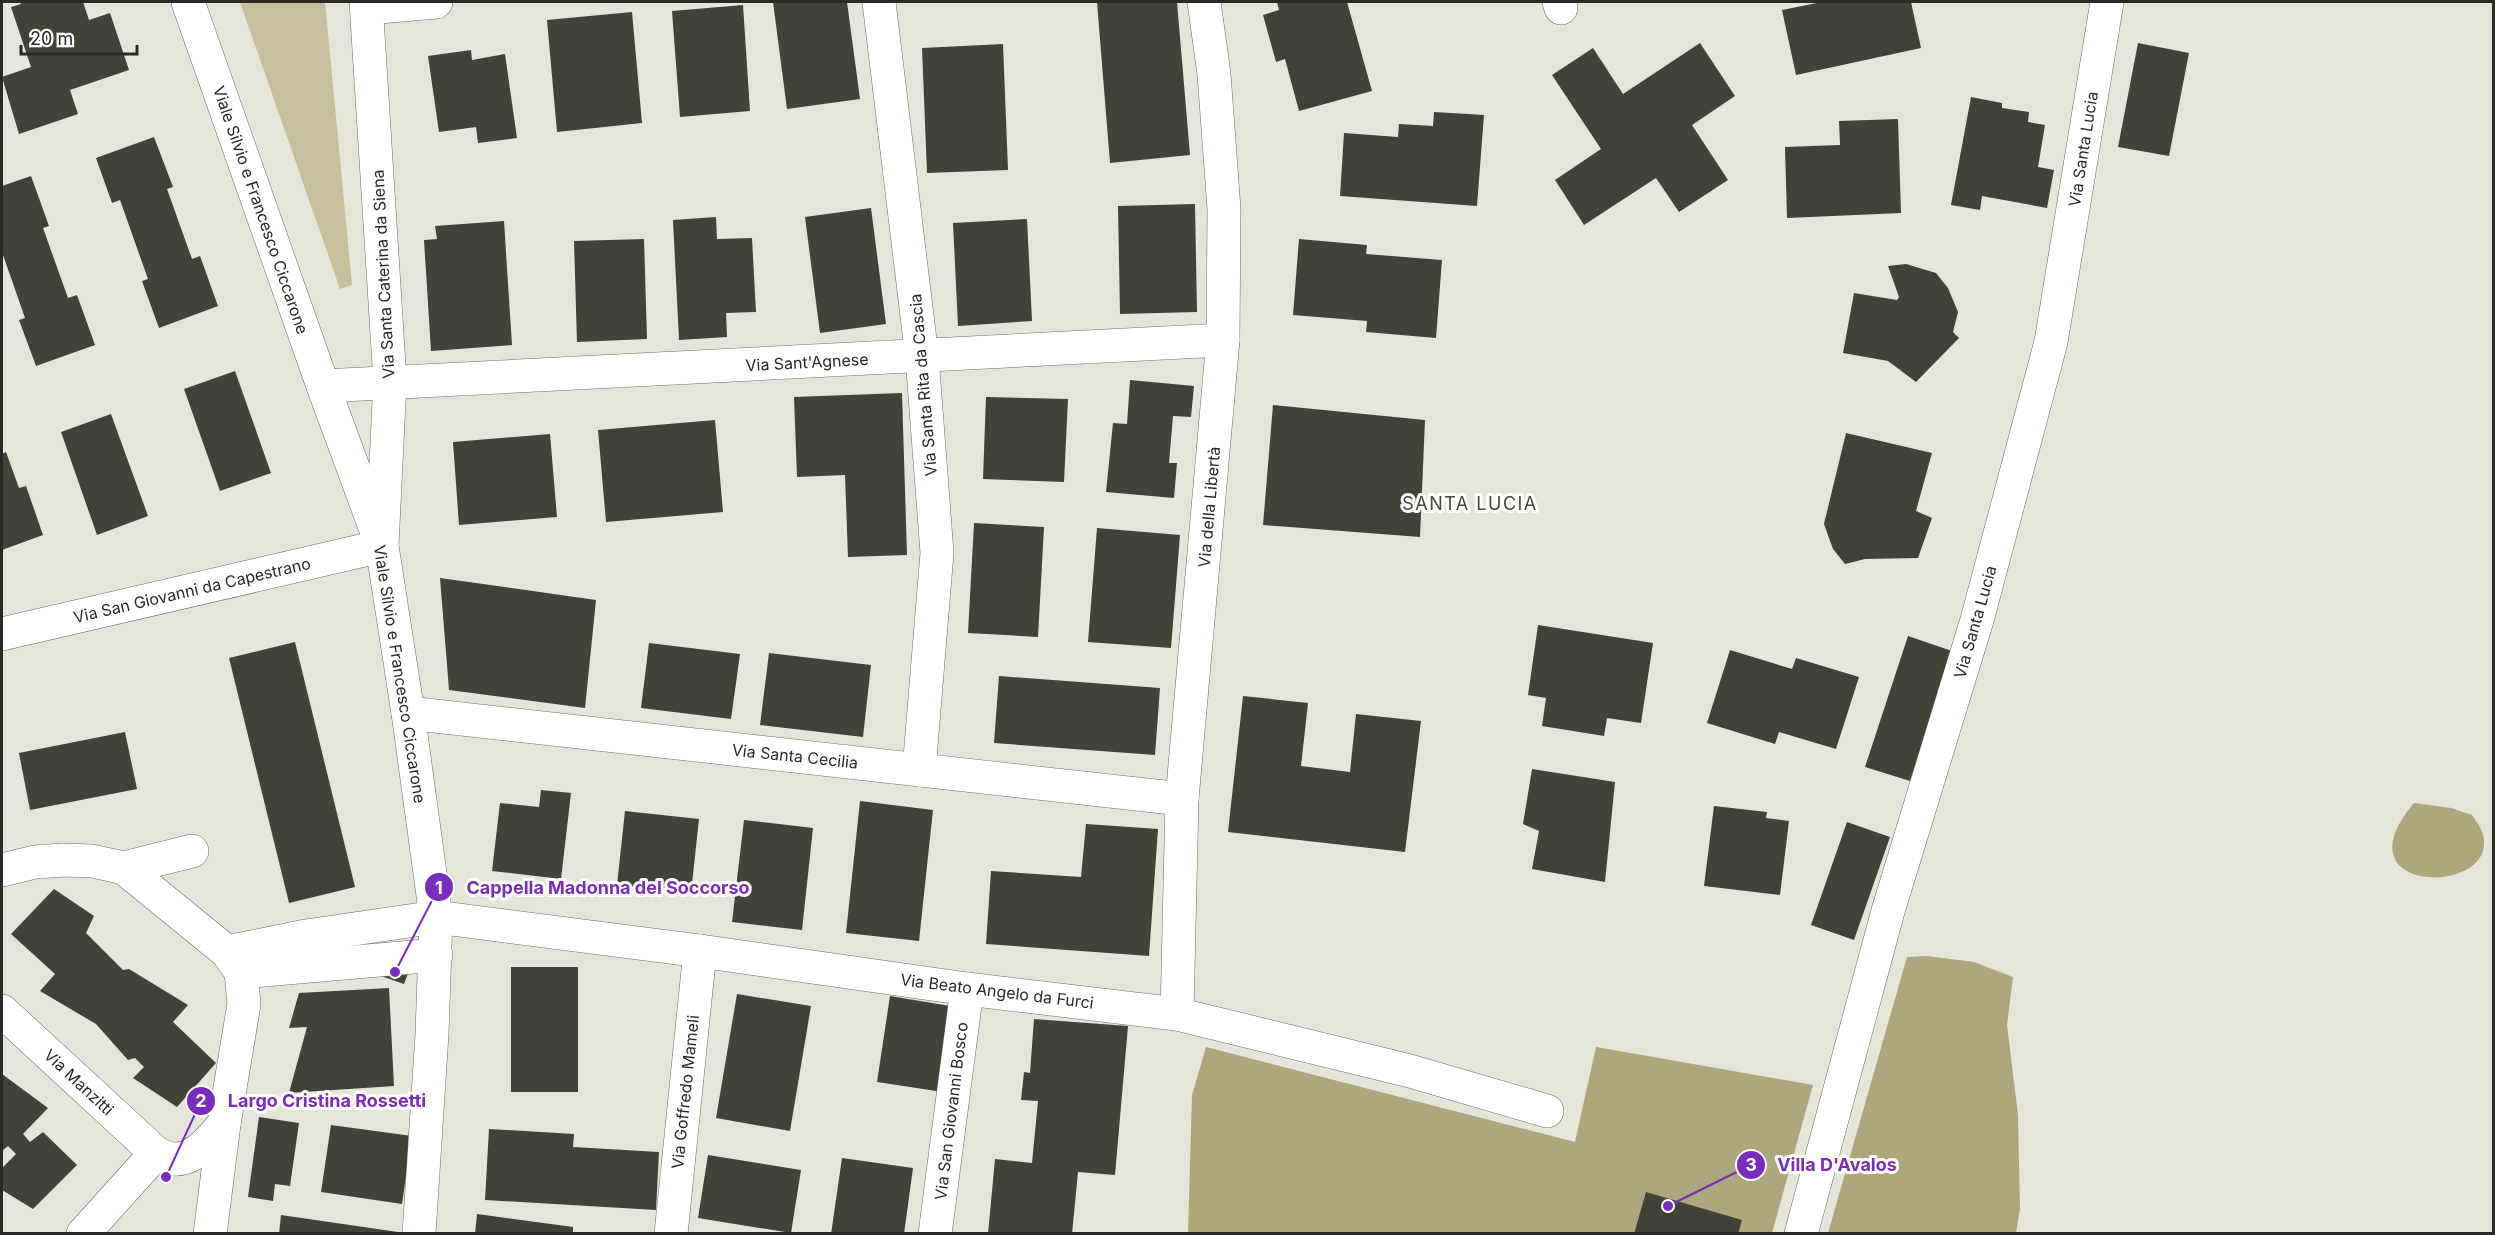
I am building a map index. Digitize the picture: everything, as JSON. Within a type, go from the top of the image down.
[{"type":"street","name":"Viale Silvio e Francesco Ciccarone","points":[[188,2],[323,386],[382,546],[436,917],[436,955],[420,1233]]},
{"type":"street","points":[[367,5],[436,2]]},
{"type":"street","name":"Via Santa Rita da Cascia","points":[[879,2],[922,357],[937,553],[920,770]]},
{"type":"street","name":"Via della Libertà","points":[[1177,1014],[1182,799],[1223,340],[1224,208],[1214,74],[1204,2]]},
{"type":"street","name":"Via Santa Lucia","points":[[1801,1233],[1888,911],[1977,620],[2051,342],[2107,2]]},
{"type":"street","name":"Via Santa Caterina da Siena","points":[[367,5],[390,381],[382,546]]},
{"type":"street","name":"Via Sant'Agnese","points":[[323,386],[1223,340]]},
{"type":"street","name":"Via San Giovanni da Capestrano","points":[[2,633],[382,546]]},
{"type":"street","name":"Via Santa Cecilia","points":[[408,713],[1182,799]]},
{"type":"street","points":[[2,870],[35,862],[64,860],[92,861],[124,868],[192,851]]},
{"type":"street","points":[[124,868],[234,962],[244,1004],[224,1124],[210,1233]]},
{"type":"street","name":"Via Beato Angelo da Furci","points":[[234,962],[306,936],[436,917],[967,989],[1177,1014],[1410,1071],[1548,1111]]},
{"type":"street","name":"Via Goffredo Mameli","points":[[670,1233],[700,951]]},
{"type":"street","points":[[234,962],[436,955]]},
{"type":"street","name":"Via San Giovanni Bosco","points":[[935,1233],[967,989]]},
{"type":"street","name":"Via Manzitti","points":[[2,1011],[156,1154]]},
{"type":"street","points":[[83,1233],[156,1154],[165,1159],[183,1160],[204,1149],[224,1124]]},
{"type":"shaded area","points":[[240,2],[325,2],[352,285],[340,289]]},
{"type":"shaded area","points":[[2414,803],[2451,808],[2472,815],[2481,828],[2484,840],[2478,861],[2462,872],[2442,877],[2420,876],[2403,868],[2393,854],[2395,832]]},
{"type":"shaded area","points":[[1926,956],[1974,962],[2013,977],[2007,1025],[2018,1115],[2020,1209],[2016,1233],[1828,1233],[1907,957]]},
{"type":"shaded area","points":[[1206,1047],[1575,1142],[1596,1047],[1813,1085],[1772,1233],[1188,1234],[1192,1095]]},
{"type":"building","points":[[20,2],[83,2],[89,20],[110,13],[129,70],[70,90],[78,114],[19,134],[2,77],[31,67],[11,7],[21,4]]},
{"type":"building","points":[[773,2],[847,2],[860,99],[787,109]]},
{"type":"building","points":[[1097,2],[1177,2],[1190,155],[1110,163]]},
{"type":"building","points":[[1277,2],[1347,2],[1372,91],[1299,111],[1285,59],[1276,62],[1263,15],[1279,10]]},
{"type":"building","points":[[1822,2],[1911,2],[1921,48],[1796,75],[1782,10]]},
{"type":"building","points":[[743,5],[750,111],[680,117],[672,11]]},
{"type":"building","points":[[632,12],[642,123],[557,132],[547,20]]},
{"type":"building","points":[[1700,43],[1735,96],[1692,125],[1728,180],[1679,212],[1656,178],[1584,225],[1555,180],[1601,149],[1552,75],[1593,48],[1623,94]]},
{"type":"building","points":[[2138,43],[2189,53],[2169,156],[2118,147]]},
{"type":"building","points":[[1003,44],[1008,170],[927,173],[922,48]]},
{"type":"building","points":[[471,50],[472,60],[505,54],[517,138],[478,143],[476,127],[439,132],[428,56]]},
{"type":"building","points":[[1971,97],[2002,103],[2002,108],[2029,112],[2028,122],[2045,125],[2038,167],[2054,170],[2047,208],[1982,196],[1980,210],[1951,205]]},
{"type":"building","points":[[1434,112],[1484,115],[1477,206],[1340,196],[1344,133],[1398,137],[1399,124],[1433,126]]},
{"type":"building","points":[[1898,119],[1901,213],[1787,218],[1785,147],[1840,145],[1839,121]]},
{"type":"building","points":[[154,137],[173,187],[167,189],[192,259],[200,256],[218,306],[159,328],[142,281],[148,279],[120,200],[112,203],[96,158]]},
{"type":"building","points":[[31,176],[49,226],[43,228],[68,298],[77,295],[95,345],[36,366],[19,320],[25,318],[2,252],[2,186]]},
{"type":"building","points":[[1195,204],[1197,312],[1120,314],[1118,206]]},
{"type":"building","points":[[871,208],[886,324],[820,333],[805,217]]},
{"type":"building","points":[[716,217],[717,239],[752,238],[756,312],[726,313],[727,337],[679,340],[673,220]]},
{"type":"building","points":[[1027,219],[1032,321],[958,326],[953,223]]},
{"type":"building","points":[[504,221],[512,345],[431,351],[424,240],[437,239],[435,226]]},
{"type":"building","points":[[644,239],[647,339],[577,342],[574,241]]},
{"type":"building","points":[[1299,239],[1367,245],[1366,254],[1442,260],[1436,338],[1366,332],[1367,321],[1293,315]]},
{"type":"building","points":[[1906,264],[1936,273],[1948,288],[1958,312],[1953,332],[1959,338],[1916,382],[1888,361],[1843,353],[1854,293],[1897,300],[1899,297],[1888,266]]},
{"type":"building","points":[[235,371],[271,473],[220,491],[184,389]]},
{"type":"building","points":[[1130,380],[1194,386],[1191,417],[1173,416],[1169,463],[1177,463],[1174,498],[1106,492],[1113,423],[1127,424]]},
{"type":"building","points":[[902,393],[907,555],[848,557],[845,475],[797,477],[794,397]]},
{"type":"building","points":[[986,397],[1068,399],[1064,482],[983,479]]},
{"type":"building","points":[[1273,405],[1425,420],[1420,537],[1263,525]]},
{"type":"building","points":[[111,414],[148,516],[97,535],[61,432]]},
{"type":"building","points":[[715,420],[723,512],[606,522],[598,430]]},
{"type":"building","points":[[1846,433],[1932,453],[1916,511],[1932,518],[1918,558],[1865,559],[1845,564],[1833,549],[1824,524]]},
{"type":"building","points":[[550,434],[557,517],[459,525],[453,442]]},
{"type":"building","points":[[6,452],[19,488],[26,486],[43,535],[2,550],[2,454]]},
{"type":"building","points":[[974,523],[1044,527],[1038,637],[968,633]]},
{"type":"building","points":[[1097,528],[1180,535],[1171,648],[1088,642]]},
{"type":"building","points":[[440,578],[596,600],[585,708],[449,690]]},
{"type":"building","points":[[1538,625],[1653,643],[1641,723],[1607,718],[1604,736],[1542,726],[1546,698],[1528,695]]},
{"type":"building","points":[[1908,636],[1952,651],[1910,781],[1865,767]]},
{"type":"building","points":[[295,642],[355,887],[289,903],[229,658]]},
{"type":"building","points":[[649,643],[740,654],[731,719],[641,708]]},
{"type":"building","points":[[1730,650],[1792,669],[1796,658],[1859,677],[1836,749],[1779,732],[1775,744],[1707,723]]},
{"type":"building","points":[[769,653],[871,665],[863,737],[760,725]]},
{"type":"building","points":[[999,676],[1160,688],[1155,755],[994,743]]},
{"type":"building","points":[[1243,696],[1308,703],[1301,766],[1350,772],[1356,714],[1421,721],[1405,852],[1228,832]]},
{"type":"building","points":[[125,732],[137,789],[30,810],[19,753]]},
{"type":"building","points":[[1532,769],[1615,782],[1605,882],[1532,869],[1539,831],[1523,824]]},
{"type":"building","points":[[541,790],[571,793],[561,879],[492,871],[500,803],[539,807]]},
{"type":"building","points":[[860,801],[933,810],[919,941],[846,933]]},
{"type":"building","points":[[1714,806],[1767,812],[1766,818],[1789,821],[1780,895],[1704,886]]},
{"type":"building","points":[[625,811],[699,819],[691,893],[617,885]]},
{"type":"building","points":[[744,820],[813,828],[802,930],[732,922]]},
{"type":"building","points":[[1847,822],[1890,837],[1854,940],[1811,925]]},
{"type":"building","points":[[1086,824],[1158,829],[1149,956],[986,944],[991,871],[1081,877]]},
{"type":"building","points":[[54,889],[94,916],[86,933],[123,970],[129,969],[188,1005],[173,1022],[216,1063],[177,1107],[133,1078],[144,1067],[135,1058],[128,1060],[96,1024],[40,991],[55,974],[11,934]]},
{"type":"building","points":[[511,967],[578,967],[578,1092],[511,1092]]},
{"type":"building","points":[[410,968],[404,984],[381,976]]},
{"type":"building","points":[[389,988],[394,1086],[289,1093],[307,1027],[289,1028],[299,993]]},
{"type":"building","points":[[737,994],[811,1006],[790,1131],[716,1118]]},
{"type":"building","points":[[890,996],[956,1007],[943,1092],[877,1082]]},
{"type":"building","points":[[1034,1019],[1128,1026],[1115,1175],[1078,1172],[1072,1234],[988,1234],[995,1159],[1032,1163],[1038,1101],[1021,1100],[1024,1072],[1030,1073]]},
{"type":"building","points":[[2,1074],[48,1108],[23,1134],[30,1142],[43,1132],[77,1165],[33,1209],[2,1190],[2,1168],[16,1154],[8,1146],[2,1151]]},
{"type":"building","points":[[259,1117],[299,1123],[290,1186],[275,1184],[273,1201],[248,1197]]},
{"type":"building","points":[[331,1125],[412,1136],[402,1204],[321,1192]]},
{"type":"building","points":[[489,1129],[574,1134],[573,1147],[659,1152],[656,1210],[485,1200]]},
{"type":"building","points":[[708,1155],[801,1170],[791,1233],[698,1218]]},
{"type":"building","points":[[842,1158],[913,1168],[904,1234],[831,1234]]},
{"type":"building","points":[[1646,1192],[1742,1220],[1738,1234],[1634,1234]]},
{"type":"building","points":[[477,1214],[573,1227],[573,1234],[475,1234]]},
{"type":"building","points":[[281,1215],[398,1232],[398,1234],[279,1234]]},
{"type":"place","name":"Cappella Madonna del Soccorso","points":[[395,972]]},
{"type":"place","name":"Largo Cristina Rossetti","points":[[166,1177]]},
{"type":"place","name":"Villa D'Avalos","points":[[1668,1206]]},
{"type":"district","name":"SANTA LUCIA","points":[[1470,504]]}]
